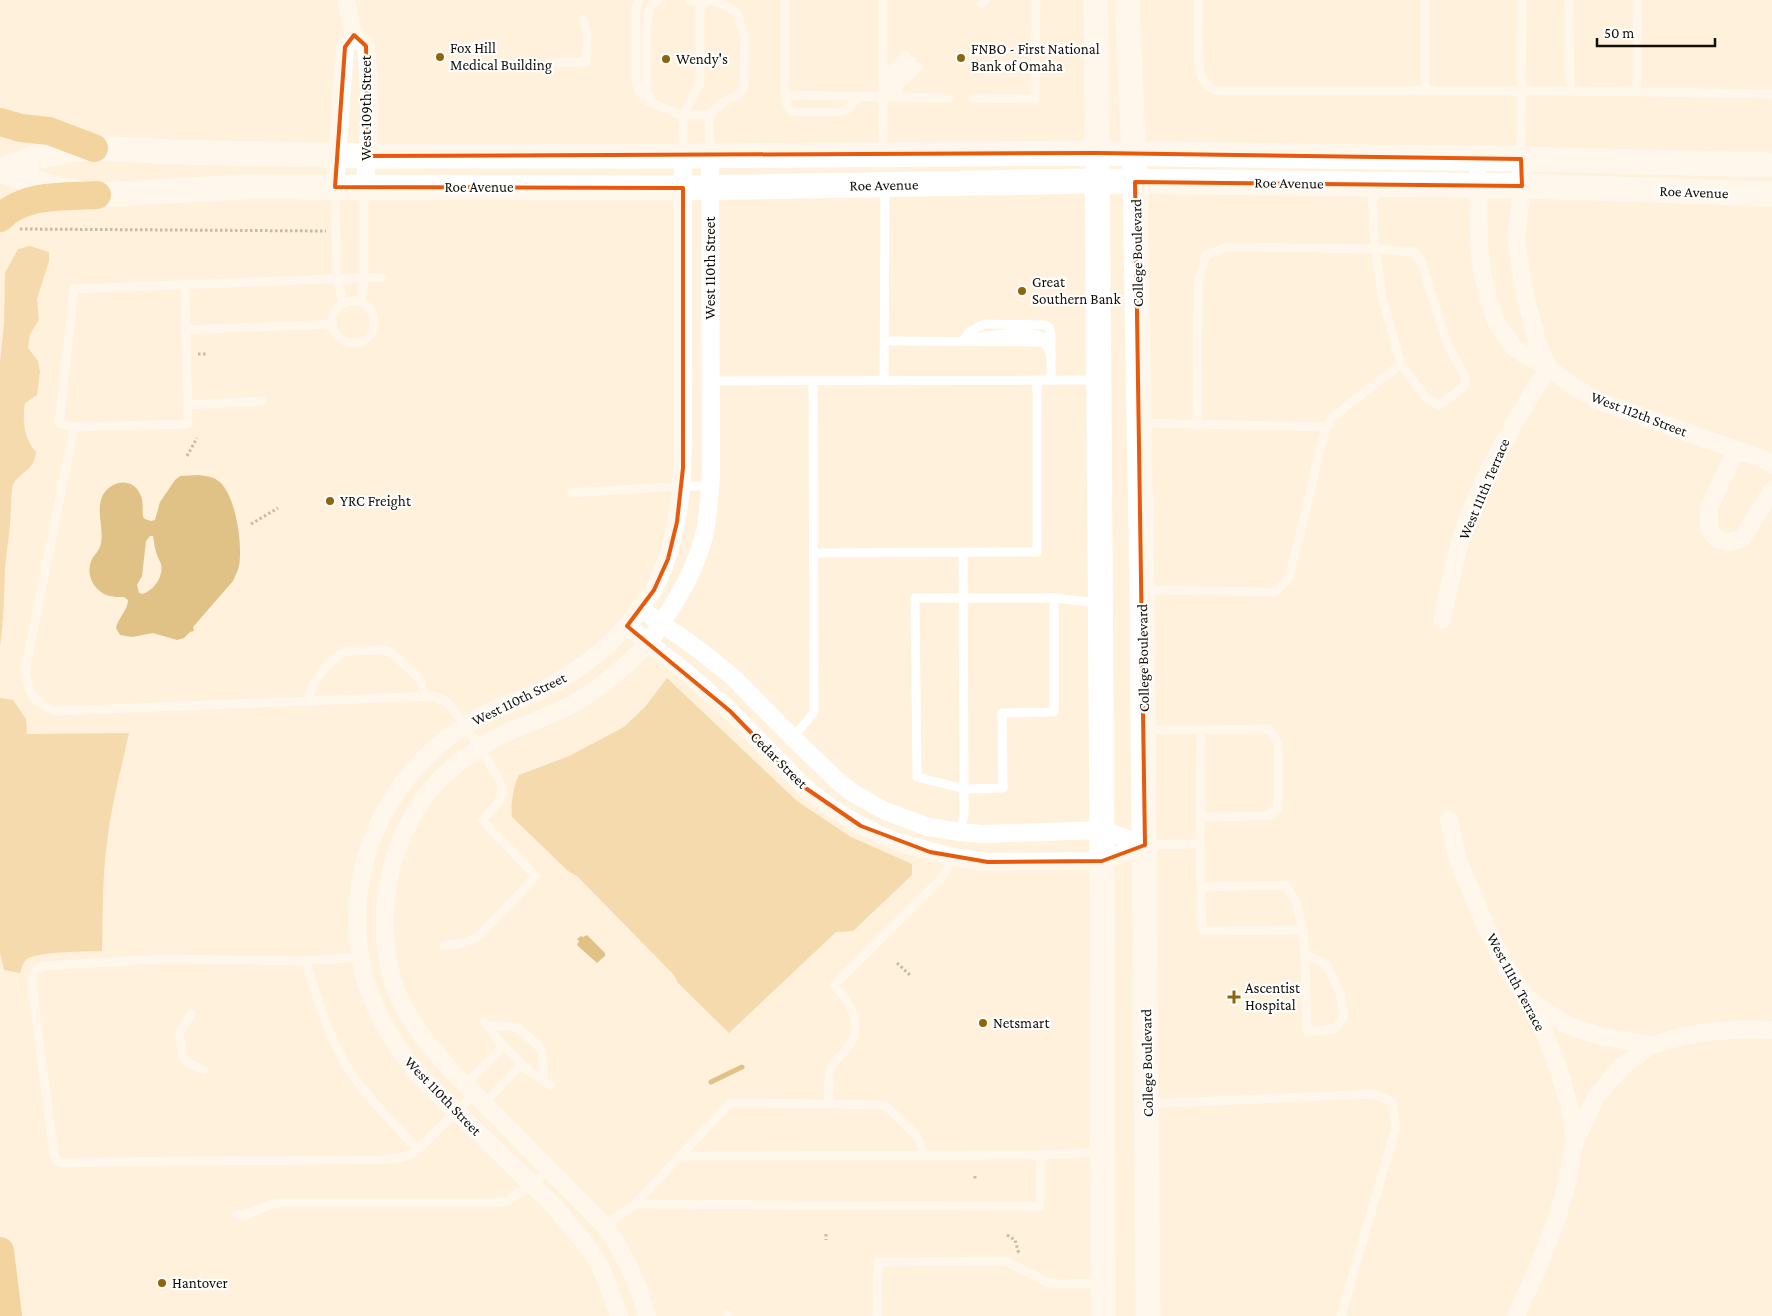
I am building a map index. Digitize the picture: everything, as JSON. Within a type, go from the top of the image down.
[{"type":"highway","points":[[0,122],[21,128],[49,131],[94,148]]},
{"type":"highway","points":[[9,223],[15,208],[29,201],[42,198],[97,195]]},
{"type":"highway","points":[[0,1251],[8,1316]]},
{"type":"main road","points":[[1096,0],[1102,830],[1103,1316]]},
{"type":"main road","name":"College Boulevard","points":[[1128,0],[1135,182],[1140,423],[1148,1316]]},
{"type":"main road","name":"Roe Avenue","points":[[0,170],[40,156],[75,149],[94,148],[176,152],[368,156],[1098,153],[1522,159],[1772,165]]},
{"type":"main road","points":[[884,185],[891,174],[899,168],[919,169],[929,164],[934,153]]},
{"type":"main road","points":[[838,185],[854,174],[868,173],[883,154]]},
{"type":"main road","name":"Roe Avenue","points":[[0,170],[65,191],[97,195],[242,187],[683,188],[1098,181],[1522,186],[1772,194]]},
{"type":"street","name":"West 109th Street","points":[[346,0],[354,35],[366,46],[369,72],[368,156],[364,187]]},
{"type":"street","name":"West 109th Street","points":[[335,187],[346,47],[354,35]]},
{"type":"street","name":"West 110th Street","points":[[619,1316],[603,1272],[590,1250],[554,1206],[418,1074],[385,1030],[370,996],[360,957],[359,893],[367,856],[378,823],[395,793],[420,760],[464,726],[488,712],[539,691],[564,678],[605,649],[627,626],[654,590],[668,559],[677,522],[682,486],[683,156]]},
{"type":"street","name":"West 110th Street","points":[[648,1316],[633,1274],[619,1246],[605,1226],[433,1050],[420,1033],[401,1002],[390,967],[386,944],[385,910],[391,870],[404,831],[416,809],[432,787],[445,774],[498,736],[566,707],[617,673],[648,642],[662,622],[682,592],[697,558],[707,520],[710,486],[710,156]]},
{"type":"street","name":"West 112th Street","points":[[1478,159],[1479,246],[1481,263],[1488,297],[1496,322],[1515,349],[1548,367],[1571,385],[1599,401],[1772,464]]},
{"type":"street","name":"West 112th Street","points":[[1522,159],[1522,186],[1516,240],[1525,295],[1538,344],[1548,367]]},
{"type":"street","name":"West 111th Terrace","points":[[1442,620],[1466,523],[1506,436],[1548,367]]},
{"type":"street","points":[[683,381],[711,381]]},
{"type":"street","points":[[1736,450],[1709,508],[1709,528],[1717,539],[1729,542],[1742,539],[1772,490]]},
{"type":"street","name":"Cedar Street","points":[[640,608],[662,622],[733,677],[840,783],[869,803],[885,811],[928,827],[960,832],[993,834],[1102,830],[1145,845]]},
{"type":"street","name":"Cedar Street","points":[[627,626],[730,710],[804,787],[830,807],[861,826],[894,841],[952,857],[988,862],[1102,861],[1145,845]]},
{"type":"street","name":"West 111th Terrace","points":[[1449,820],[1458,860],[1487,929],[1506,967],[1538,1016],[1560,1073],[1573,1121],[1574,1144],[1567,1182],[1557,1218],[1540,1263],[1516,1316]]},
{"type":"street","points":[[952,857],[960,832]]},
{"type":"street","points":[[1525,996],[1571,1027],[1612,1039],[1652,1045]]},
{"type":"street","points":[[1574,1144],[1596,1097],[1621,1067],[1652,1045],[1706,1032],[1747,1029],[1772,1030]]},
{"type":"lane","points":[[639,0],[636,9],[636,82],[641,95],[653,103],[683,115],[710,115],[725,101],[738,96],[744,87],[745,37],[740,21],[731,13],[703,1],[690,0]]},
{"type":"lane","points":[[653,103],[647,90],[647,23],[650,6],[657,0]]},
{"type":"lane","points":[[785,0],[786,103],[793,112],[836,112],[848,109],[858,97]]},
{"type":"lane","points":[[883,0],[888,97]]},
{"type":"lane","points":[[973,98],[1035,99],[1036,0]]},
{"type":"lane","points":[[1198,0],[1199,66],[1202,79],[1208,86],[1217,91],[1522,90],[1772,94]]},
{"type":"lane","points":[[1425,0],[1425,90]]},
{"type":"lane","points":[[1522,0],[1522,159]]},
{"type":"lane","points":[[1569,0],[1570,91]]},
{"type":"lane","points":[[1636,91],[1637,0]]},
{"type":"lane","points":[[683,156],[683,115],[700,83],[703,1]]},
{"type":"lane","points":[[550,63],[586,62],[587,34],[584,19]]},
{"type":"lane","points":[[883,154],[890,71],[912,61],[899,86],[888,97]]},
{"type":"lane","points":[[785,95],[949,98]]},
{"type":"lane","points":[[710,115],[710,156]]},
{"type":"lane","points":[[1197,425],[1198,284],[1206,255],[1228,247],[1375,249],[1415,252],[1421,261],[1447,344],[1465,376],[1465,386],[1439,405],[1426,398],[1401,364],[1382,297],[1375,249],[1372,184]]},
{"type":"lane","points":[[884,185],[884,380]]},
{"type":"lane","points":[[335,187],[337,278],[343,303]]},
{"type":"lane","points":[[361,302],[364,277],[364,187]]},
{"type":"lane","points":[[185,285],[188,424],[74,427],[59,423],[74,289],[382,277]]},
{"type":"lane","points":[[350,301],[361,302],[369,308],[374,320],[373,327],[366,339],[359,342],[346,342],[335,333],[332,324],[334,313],[343,303],[350,301]]},
{"type":"lane","points":[[185,330],[332,324]]},
{"type":"lane","points":[[963,341],[969,332],[984,324],[1045,324],[1049,327],[1051,334],[1051,380]]},
{"type":"lane","points":[[884,342],[1041,342],[1051,349]]},
{"type":"lane","points":[[1142,590],[1275,592],[1289,578],[1320,448],[1330,418],[1401,364]]},
{"type":"lane","points":[[793,738],[814,712],[813,380]]},
{"type":"lane","points":[[814,553],[1037,552],[1037,380]]},
{"type":"lane","points":[[711,381],[1099,380]]},
{"type":"lane","points":[[188,405],[262,401]]},
{"type":"lane","points":[[1140,423],[1327,427]]},
{"type":"lane","points":[[74,427],[25,671],[30,691],[41,705],[56,711],[424,696],[434,696],[445,701],[498,776],[502,787],[501,800],[482,820],[536,876],[482,933],[473,940],[444,945]]},
{"type":"lane","points":[[571,493],[710,486]]},
{"type":"lane","points":[[960,832],[964,815],[963,552]]},
{"type":"lane","points":[[1054,598],[1054,712],[1002,713],[1003,788],[964,789],[917,777],[915,598],[1054,598],[1100,603]]},
{"type":"lane","points":[[307,701],[315,681],[324,669],[334,658],[350,651],[384,650],[392,653],[420,678],[424,696]]},
{"type":"lane","points":[[1144,730],[1269,729],[1278,744],[1278,808],[1268,816],[1200,817]]},
{"type":"lane","points":[[1201,730],[1200,844],[1202,932],[1303,930]]},
{"type":"lane","points":[[1145,845],[1200,844]]},
{"type":"lane","points":[[830,1104],[830,1071],[833,1064],[852,1042],[854,1026],[854,1015],[848,1001],[834,986],[943,877],[952,857]]},
{"type":"lane","points":[[1201,887],[1286,885],[1296,902],[1303,930],[1307,1031],[1322,1031],[1336,1028],[1344,1016],[1340,993],[1326,964],[1305,955]]},
{"type":"lane","points":[[360,957],[306,961],[161,959],[42,966],[36,969],[32,975],[32,984],[54,1155],[57,1161],[62,1163],[185,1160],[380,1160],[403,1157],[414,1153],[475,1093],[504,1046]]},
{"type":"lane","points":[[306,961],[321,1010],[344,1062],[368,1096],[418,1149]]},
{"type":"lane","points":[[191,1014],[179,1033],[182,1052],[186,1061],[204,1070]]},
{"type":"lane","points":[[485,1024],[518,1028],[539,1046],[547,1083],[521,1064],[504,1046],[485,1024]]},
{"type":"lane","points":[[475,1093],[521,1064]]},
{"type":"lane","points":[[1147,1104],[1374,1094],[1392,1102],[1396,1127],[1341,1316]]},
{"type":"lane","points":[[605,1226],[635,1204],[730,1103],[885,1105],[916,1135],[925,1155]]},
{"type":"lane","points":[[679,1156],[1041,1155],[1102,1152]]},
{"type":"lane","points":[[635,1204],[1040,1206],[1041,1155]]},
{"type":"lane","points":[[237,1215],[244,1215],[274,1203],[492,1203],[508,1201],[550,1169]]},
{"type":"lane","points":[[877,1316],[878,1262],[994,1260],[1005,1262],[1047,1282],[1058,1284],[1102,1283]]},
{"type":"path","points":[[9,223],[22,230],[327,231]]},
{"type":"path","points":[[197,354],[207,354]]},
{"type":"path","points":[[187,456],[197,438]]},
{"type":"path","points":[[251,524],[278,508]]},
{"type":"path","points":[[897,963],[911,976]]},
{"type":"path","points":[[826,1234],[826,1240]]},
{"type":"path","points":[[1007,1235],[1015,1240],[1020,1257]]},
{"type":"highlighted area","points":[[354,35],[366,46],[368,156],[1097,153],[1521,159],[1522,186],[1135,182],[1145,845],[1102,861],[988,862],[930,852],[861,826],[804,787],[730,711],[627,626],[654,590],[668,559],[677,522],[683,468],[683,188],[335,187],[345,47]]},
{"type":"shaded area","points":[[30,246],[49,252],[49,261],[37,299],[39,320],[30,334],[28,348],[38,361],[40,372],[37,395],[25,403],[24,416],[26,435],[36,452],[32,464],[16,479],[12,489],[0,646],[0,362],[4,324],[5,273],[18,249]]},
{"type":"shaded area","points":[[198,475],[210,477],[224,486],[237,520],[240,546],[238,570],[233,581],[193,627],[194,631],[184,638],[177,640],[153,633],[132,637],[120,635],[116,628],[128,600],[124,597],[103,594],[92,581],[89,570],[92,559],[100,548],[101,543],[100,503],[102,497],[115,484],[126,483],[132,485],[141,497],[143,517],[151,521],[155,520],[160,502],[175,480],[180,476]],"holes":[[[150,536],[153,536],[155,550],[162,569],[160,578],[154,586],[143,594],[139,593],[137,585],[142,576],[146,541]]]},
{"type":"shaded area","points":[[667,678],[797,801],[851,837],[912,864],[912,875],[853,931],[836,932],[729,1033],[678,983],[674,975],[577,876],[568,871],[512,817],[513,795],[519,775],[569,756],[624,727],[645,707]]},
{"type":"shaded area","points":[[0,698],[13,700],[26,719],[27,734],[129,733],[114,802],[105,856],[102,951],[52,953],[33,956],[26,960],[20,973],[4,970],[0,953]]},
{"type":"shaded area","points":[[587,935],[605,953],[605,956],[597,963],[577,945],[579,941],[577,939]]},
{"type":"waterway","points":[[711,1082],[742,1067]]},
{"type":"place","name":"Fox Hill Medical Building","points":[[440,57]]},
{"type":"place","name":"FNBO - First National Bank of Omaha","points":[[961,58]]},
{"type":"place","name":"Wendy's","points":[[666,59]]},
{"type":"place","name":"Great Southern Bank","points":[[1022,291]]},
{"type":"place","name":"YRC Freight","points":[[330,501]]},
{"type":"place","name":"Ascentist Hospital","points":[[1234,997]]},
{"type":"place","name":"Netsmart","points":[[983,1023]]},
{"type":"place","name":"Hantover","points":[[162,1283]]}]
